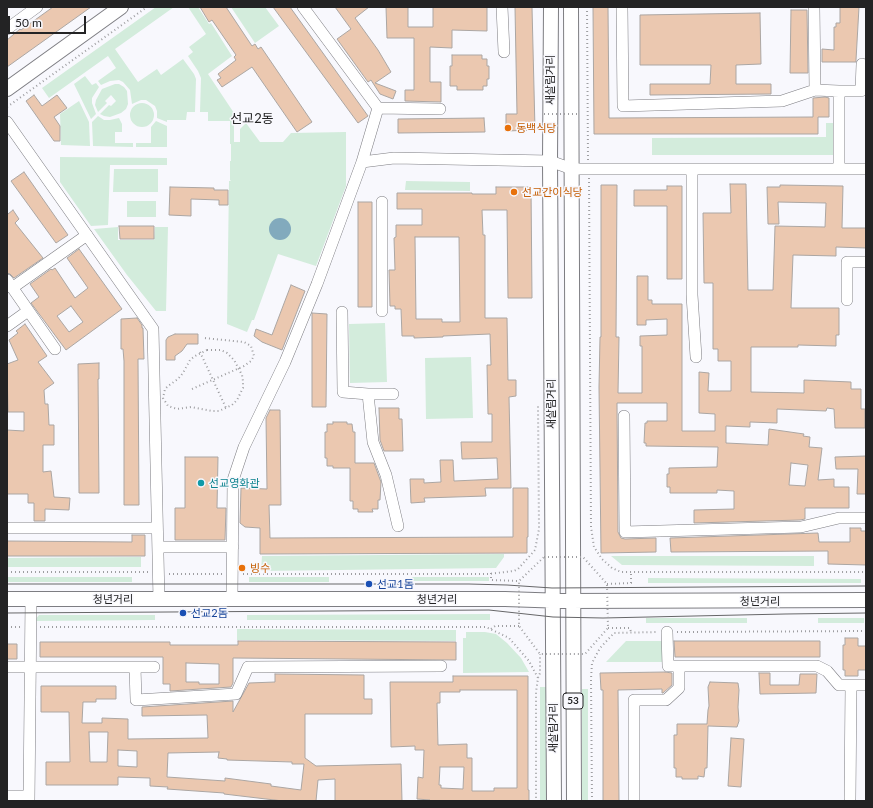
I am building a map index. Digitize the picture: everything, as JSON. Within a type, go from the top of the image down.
[{"type":"main road","points":[[7,89],[121,7]]},
{"type":"main road","name":"새살림거리","points":[[551,7],[550,161],[554,801]]},
{"type":"main road","name":"새살림거리","points":[[571,7],[574,801]]},
{"type":"main road","name":"청년거리","points":[[7,599],[159,600],[232,598],[497,599],[553,601],[866,600]]},
{"type":"street","points":[[7,29],[37,7]]},
{"type":"street","points":[[303,7],[378,108]]},
{"type":"street","points":[[502,7],[504,52]]},
{"type":"street","points":[[622,7],[623,106],[782,101],[815,90],[861,91],[862,64]]},
{"type":"street","points":[[814,7],[815,90]]},
{"type":"street","points":[[838,169],[839,91]]},
{"type":"street","points":[[378,108],[440,109]]},
{"type":"street","points":[[232,598],[233,480],[244,448],[285,362],[317,284],[362,162],[378,108]]},
{"type":"street","points":[[7,122],[154,329],[159,600]]},
{"type":"street","points":[[362,162],[394,158],[550,161],[572,168],[588,169],[866,169]]},
{"type":"street","points":[[692,169],[692,295],[696,358]]},
{"type":"street","points":[[382,202],[382,311]]},
{"type":"street","points":[[55,349],[10,284],[87,235]]},
{"type":"street","points":[[847,300],[847,262],[866,262]]},
{"type":"street","points":[[7,326],[28,312]]},
{"type":"street","points":[[342,312],[343,392],[393,394]]},
{"type":"street","points":[[368,394],[373,442],[386,475],[398,526]]},
{"type":"street","points":[[624,416],[625,532],[801,527],[839,518],[866,518]]},
{"type":"street","points":[[7,528],[157,528]]},
{"type":"street","points":[[158,547],[233,547]]},
{"type":"street","points":[[7,796],[29,798],[29,667],[31,599]]},
{"type":"street","points":[[668,632],[668,666],[816,666],[827,671],[839,684],[866,685]]},
{"type":"street","points":[[135,667],[136,700],[236,694],[248,667],[441,666]]},
{"type":"street","points":[[634,801],[634,700],[666,700],[679,688],[679,666]]},
{"type":"street","points":[[7,667],[154,667]]},
{"type":"street","points":[[850,799],[851,685]]},
{"type":"path","points":[[7,107],[147,7]]},
{"type":"path","points":[[587,7],[592,528],[594,547],[602,559],[612,568],[621,572],[866,572]]},
{"type":"path","points":[[544,114],[578,114]]},
{"type":"path","points":[[192,390],[251,361],[254,356],[251,346],[244,342],[204,338]]},
{"type":"path","points":[[214,350],[227,353],[234,360],[238,368],[242,376],[243,388],[237,400],[226,408],[212,411],[191,407],[177,409],[168,406],[165,403],[165,389],[178,379],[190,360],[200,352],[214,350]]},
{"type":"path","points":[[200,352],[226,408]]},
{"type":"path","points":[[7,572],[158,572],[171,574],[233,574],[491,573],[514,571],[518,569],[534,550],[537,543],[539,530],[538,406]]},
{"type":"path","points":[[491,573],[491,580],[519,580],[544,557],[583,557],[607,584],[608,628],[585,654],[540,654]]},
{"type":"path","points":[[607,584],[631,583],[631,572]]},
{"type":"path","points":[[519,580],[519,626],[540,654],[540,674],[536,692],[536,801]]},
{"type":"path","points":[[491,629],[496,626],[519,626]]},
{"type":"path","points":[[7,627],[486,627],[509,638],[528,661],[538,678]]},
{"type":"path","points":[[608,628],[630,628],[631,632]]},
{"type":"path","points":[[592,801],[592,663],[600,648],[614,633],[866,631]]},
{"type":"path","points":[[586,678],[591,679]]},
{"type":"green space","points":[[156,7],[174,7],[115,49],[138,82],[157,69],[161,75],[183,59],[196,79],[195,112],[187,112],[186,120],[167,120],[167,122],[157,118],[155,106],[146,100],[141,100],[132,104],[130,90],[123,82],[119,80],[110,81],[101,85],[98,81],[116,68],[108,56],[49,98],[42,88]]},
{"type":"green space","points":[[188,7],[198,7],[209,24],[211,23],[232,56],[208,74],[234,113],[234,142],[240,142],[240,129],[246,123],[260,142],[283,142],[291,133],[346,132],[346,186],[316,266],[278,254],[254,320],[252,320],[247,332],[227,324],[229,181],[231,181],[230,121],[208,121],[208,112],[200,112],[201,78],[188,56],[193,52],[189,47],[206,34]]},
{"type":"green space","points":[[231,7],[265,7],[279,26],[255,43]]},
{"type":"green space","points":[[85,76],[92,85],[96,83],[99,87],[92,98],[92,103],[96,114],[91,119],[74,84]]},
{"type":"green space","points":[[119,84],[127,91],[128,104],[126,109],[121,113],[110,117],[104,116],[100,114],[109,105],[111,106],[116,101],[111,95],[105,101],[107,103],[98,112],[95,105],[96,100],[102,89]]},
{"type":"green space","points":[[79,101],[89,122],[90,146],[61,145],[60,114]]},
{"type":"green space","points":[[142,103],[150,107],[154,115],[150,123],[142,127],[134,123],[130,115],[134,107]]},
{"type":"green space","points":[[98,116],[104,120],[119,118],[122,124],[122,132],[115,132],[115,143],[133,143],[133,147],[93,146],[92,122]]},
{"type":"green space","points":[[156,121],[167,126],[167,147],[136,147],[136,143],[151,143],[151,127]]},
{"type":"green space","points":[[826,123],[833,123],[833,155],[652,155],[652,138],[826,137]]},
{"type":"green space","points":[[60,157],[167,158],[167,165],[110,165],[108,225],[91,226],[60,182]]},
{"type":"green space","points":[[114,169],[158,169],[158,192],[113,192]]},
{"type":"green space","points":[[406,181],[470,182],[470,191],[405,190]]},
{"type":"green space","points":[[127,201],[156,201],[156,217],[127,217]]},
{"type":"green space","points":[[118,227],[118,240],[154,240],[155,227],[168,227],[166,311],[156,311],[127,275],[94,229]]},
{"type":"green space","points":[[385,323],[387,382],[350,383],[349,324]]},
{"type":"green space","points":[[471,357],[473,418],[426,419],[425,358]]},
{"type":"green space","points":[[504,554],[504,557],[496,568],[261,571],[262,556]]},
{"type":"green space","points":[[611,556],[814,556],[814,566],[622,565]]},
{"type":"green space","points":[[141,557],[141,567],[7,567],[7,558]]},
{"type":"green space","points":[[7,577],[132,577],[132,582],[7,582]]},
{"type":"green space","points":[[249,577],[329,577],[329,582],[249,582]]},
{"type":"green space","points":[[412,577],[489,577],[489,581],[412,581]]},
{"type":"green space","points":[[648,578],[861,579],[861,583],[648,583]]},
{"type":"green space","points":[[490,614],[490,620],[247,620],[247,615]]},
{"type":"green space","points":[[39,615],[155,615],[155,620],[34,621]]},
{"type":"green space","points":[[646,618],[747,618],[747,623],[646,623]]},
{"type":"green space","points":[[818,618],[864,618],[864,623],[818,623]]},
{"type":"green space","points":[[237,629],[456,630],[456,641],[237,640]]},
{"type":"green space","points":[[466,632],[485,632],[496,634],[521,658],[529,672],[463,673],[463,638],[466,638]]},
{"type":"green space","points":[[626,641],[663,641],[662,662],[606,662]]},
{"type":"green space","points":[[540,687],[549,687],[549,801],[540,801]]},
{"type":"green space","points":[[582,689],[588,689],[588,801],[582,801]]},
{"type":"water","points":[[280,218],[288,221],[291,229],[288,237],[280,240],[272,237],[269,229],[272,221]]},
{"type":"building","points":[[53,7],[91,7],[7,67],[7,40],[20,29],[21,30]]},
{"type":"building","points":[[200,7],[226,7],[252,46],[255,44],[258,49],[261,47],[312,122],[297,132],[252,67],[222,87],[217,80],[221,78],[218,74],[236,60],[234,57],[236,55],[212,20],[209,22]]},
{"type":"building","points":[[273,7],[290,7],[368,116],[358,123]]},
{"type":"building","points":[[335,7],[369,7],[355,18],[378,50],[391,72],[375,83],[396,91],[393,99],[380,94],[371,80],[368,82],[337,39],[351,29]]},
{"type":"building","points":[[386,7],[408,7],[408,27],[433,27],[433,7],[487,7],[487,31],[452,30],[452,48],[430,47],[430,82],[441,82],[441,102],[405,101],[405,90],[414,90],[414,38],[387,38]]},
{"type":"building","points":[[515,7],[532,7],[535,130],[506,131],[506,114],[517,114]]},
{"type":"building","points":[[593,7],[608,7],[609,118],[813,117],[813,98],[825,97],[829,98],[829,117],[818,117],[818,134],[594,134]]},
{"type":"building","points":[[840,7],[859,7],[856,62],[822,62],[822,49],[834,50],[834,27],[836,27],[836,23],[840,23]]},
{"type":"building","points":[[791,10],[807,10],[808,73],[790,73]]},
{"type":"building","points":[[760,13],[761,64],[736,65],[736,84],[771,84],[771,94],[650,95],[650,84],[710,84],[711,65],[640,65],[640,15]]},
{"type":"building","points":[[452,55],[482,55],[482,59],[487,59],[487,66],[489,66],[489,79],[487,79],[487,86],[483,86],[483,90],[457,90],[457,86],[450,86],[450,66],[452,66]]},
{"type":"building","points":[[34,95],[42,106],[57,95],[67,108],[54,117],[60,126],[60,141],[54,141],[26,101]]},
{"type":"building","points":[[484,118],[485,132],[398,133],[398,119]]},
{"type":"building","points":[[24,172],[68,235],[56,243],[11,181]]},
{"type":"building","points":[[730,184],[746,184],[748,290],[773,290],[775,226],[825,227],[826,203],[778,202],[779,224],[768,224],[767,187],[780,187],[780,185],[843,186],[842,228],[866,228],[866,248],[836,247],[836,256],[793,255],[791,308],[839,308],[839,335],[836,335],[836,346],[798,345],[798,347],[751,347],[751,392],[804,393],[804,380],[851,382],[851,389],[861,389],[861,409],[865,409],[865,428],[835,428],[834,409],[827,408],[826,411],[777,409],[777,423],[750,422],[750,427],[726,426],[726,443],[768,445],[769,429],[804,434],[803,436],[810,437],[809,447],[822,448],[818,480],[834,479],[834,487],[849,487],[849,508],[805,508],[805,519],[800,520],[694,523],[694,510],[734,509],[734,491],[717,490],[717,493],[670,493],[670,487],[667,487],[667,474],[669,474],[669,468],[717,467],[718,447],[646,446],[646,443],[644,443],[645,423],[647,423],[647,421],[667,421],[667,403],[617,403],[618,532],[621,538],[625,539],[656,538],[656,552],[601,553],[599,387],[601,337],[601,185],[617,185],[616,337],[619,337],[618,393],[642,393],[642,346],[640,346],[640,336],[667,335],[667,319],[646,320],[646,325],[637,325],[637,276],[648,276],[648,300],[652,300],[652,304],[682,304],[682,431],[715,431],[715,414],[699,413],[699,372],[709,373],[708,391],[731,391],[731,361],[718,361],[718,349],[713,349],[713,283],[704,283],[703,213],[731,213]],"holes":[[[791,463],[808,465],[805,486],[789,485]]]},
{"type":"building","points":[[667,186],[682,186],[682,279],[667,279],[667,206],[634,206],[634,190],[667,190]]},
{"type":"building","points":[[170,187],[214,188],[214,190],[228,190],[228,205],[219,205],[219,200],[191,199],[191,216],[169,215]]},
{"type":"building","points":[[496,187],[531,187],[532,298],[508,298],[507,210],[482,210],[483,235],[485,235],[485,318],[507,318],[508,380],[516,380],[516,396],[509,397],[511,488],[485,488],[486,496],[424,498],[425,502],[411,503],[410,479],[424,479],[424,483],[441,482],[440,460],[453,460],[454,481],[498,479],[497,458],[462,459],[461,442],[492,442],[492,414],[488,414],[487,365],[491,365],[490,334],[414,338],[414,336],[402,336],[401,309],[395,309],[395,306],[390,306],[389,270],[395,270],[394,238],[396,237],[396,225],[422,225],[422,209],[397,209],[397,193],[496,194]],"holes":[[[415,237],[459,237],[460,322],[442,322],[442,319],[416,319]]]},
{"type":"building","points":[[358,202],[372,202],[372,307],[358,307]]},
{"type":"building","points":[[13,210],[19,219],[15,223],[43,258],[14,278],[7,273],[7,212],[8,214]]},
{"type":"building","points":[[119,226],[154,226],[154,239],[120,239]]},
{"type":"building","points":[[79,249],[122,309],[66,350],[31,303],[39,297],[30,284],[51,269],[52,270],[55,268],[75,298],[88,288],[67,258]],"holes":[[[71,306],[83,322],[69,332],[57,316]]]},
{"type":"building","points":[[291,285],[305,291],[282,350],[262,342],[254,336],[256,329],[272,335]]},
{"type":"building","points":[[312,313],[327,314],[326,407],[312,407]]},
{"type":"building","points":[[137,318],[143,328],[144,359],[138,359],[139,505],[124,505],[124,361],[123,349],[121,349],[121,319]]},
{"type":"building","points":[[25,324],[47,356],[38,362],[54,383],[44,390],[45,404],[48,404],[49,425],[54,425],[54,445],[43,445],[43,472],[51,471],[54,497],[70,498],[69,510],[45,509],[45,521],[34,521],[34,503],[28,503],[28,494],[7,494],[7,430],[24,431],[24,412],[8,412],[7,364],[18,360],[9,340],[18,333],[16,331]]},
{"type":"building","points":[[175,334],[198,334],[198,344],[187,344],[182,351],[175,356],[175,360],[166,360],[166,340],[168,337]]},
{"type":"building","points":[[99,363],[99,493],[79,493],[78,364]]},
{"type":"building","points":[[379,408],[399,408],[399,419],[402,419],[403,451],[384,451],[380,440]]},
{"type":"building","points":[[270,410],[280,410],[281,505],[269,505],[270,538],[513,537],[513,488],[528,488],[527,553],[260,554],[260,528],[245,527],[240,523],[241,488],[267,489],[266,418]]},
{"type":"building","points":[[333,422],[347,422],[347,424],[352,424],[353,432],[355,432],[355,463],[374,463],[381,482],[378,509],[372,509],[373,512],[358,512],[358,509],[353,509],[353,501],[350,501],[350,468],[333,468],[333,466],[327,466],[327,458],[325,458],[325,432],[327,432],[327,424],[333,424]]},
{"type":"building","points":[[866,456],[866,494],[857,494],[858,469],[836,469],[835,457]]},
{"type":"building","name":"선교영화관","points":[[185,457],[218,457],[217,508],[226,508],[225,540],[175,540],[175,508],[185,508]]},
{"type":"building","points":[[850,528],[861,528],[861,531],[866,531],[866,565],[828,564],[828,551],[671,552],[670,538],[818,533],[819,542],[850,542]]},
{"type":"building","points":[[132,535],[145,535],[145,556],[7,556],[7,541],[132,542]]},
{"type":"building","points":[[845,638],[858,638],[858,646],[866,646],[866,670],[858,670],[858,676],[845,676],[845,670],[843,670],[843,645],[845,645]]},
{"type":"building","points":[[238,641],[456,642],[456,660],[233,658],[233,683],[231,687],[170,691],[170,684],[163,684],[163,657],[40,657],[40,642],[170,642],[170,645],[238,645]],"holes":[[[186,663],[219,664],[219,684],[199,684],[199,682],[186,682]]]},
{"type":"building","points":[[674,641],[820,641],[820,657],[675,657]]},
{"type":"building","points":[[7,644],[17,644],[17,659],[7,659]]},
{"type":"building","points":[[600,673],[672,673],[672,685],[663,693],[662,689],[618,690],[619,801],[603,801],[603,690],[601,690]]},
{"type":"building","points":[[759,673],[770,673],[770,685],[799,685],[800,674],[817,674],[816,693],[760,694]]},
{"type":"building","points":[[275,674],[364,675],[364,699],[372,699],[372,714],[305,714],[305,758],[316,766],[401,764],[402,801],[335,801],[335,779],[318,780],[316,801],[283,801],[224,793],[167,789],[168,787],[150,786],[150,778],[118,777],[118,785],[46,785],[46,762],[70,762],[69,712],[41,712],[41,686],[116,686],[116,699],[96,699],[96,702],[83,702],[82,723],[102,723],[102,718],[128,719],[128,739],[208,738],[207,715],[142,716],[142,707],[233,701],[233,712],[249,683],[275,682]],"holes":[[[89,732],[108,732],[107,762],[90,762]],[[118,750],[137,751],[137,767],[118,766]],[[219,752],[218,758],[227,760],[292,762],[292,764],[304,764],[301,790],[271,786],[271,784],[225,778],[225,781],[167,777],[168,753]]]},
{"type":"building","points":[[453,676],[528,676],[529,801],[430,801],[417,799],[418,777],[423,778],[424,750],[415,750],[415,746],[391,747],[390,682],[453,682]],"holes":[[[460,690],[517,690],[517,788],[494,788],[494,791],[472,791],[472,758],[467,758],[467,744],[438,745],[437,703],[440,703],[440,692],[460,692]],[[440,767],[464,767],[463,789],[441,788],[441,785],[439,785]]]},
{"type":"building","points":[[710,682],[738,683],[739,721],[737,727],[708,726],[707,768],[705,768],[704,777],[698,776],[698,779],[682,779],[682,777],[676,777],[676,768],[674,768],[674,735],[677,735],[677,724],[707,724],[709,706],[708,687]]},
{"type":"building","points":[[731,738],[744,739],[741,787],[728,786]]},
{"type":"tram line","points":[[7,584],[469,584],[552,588],[866,586]]},
{"type":"tram line","points":[[7,613],[489,610],[553,617],[603,618],[866,613]]},
{"type":"place","name":"동백식당","points":[[508,128]]},
{"type":"place","name":"선교간이식당","points":[[514,192]]},
{"type":"place","name":"선교영화관","points":[[201,483]]},
{"type":"place","name":"빙수","points":[[242,568]]},
{"type":"place","name":"선교1돔","points":[[369,584]]},
{"type":"place","name":"선교2돔","points":[[183,613]]},
{"type":"district","name":"선교2동","points":[[252,119]]}]
